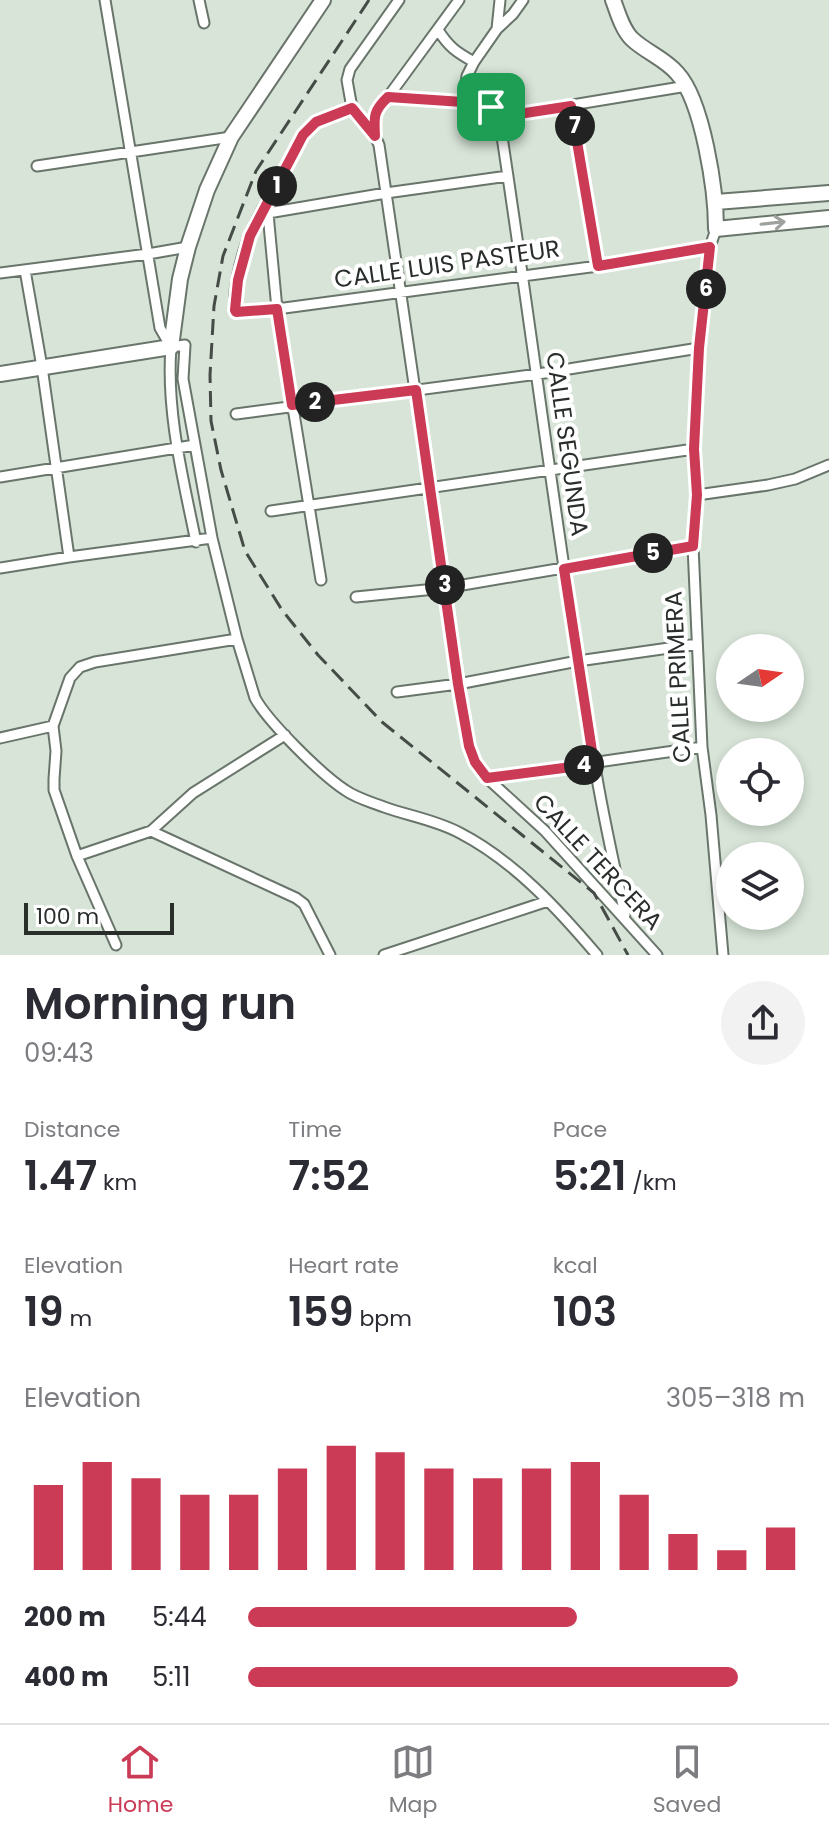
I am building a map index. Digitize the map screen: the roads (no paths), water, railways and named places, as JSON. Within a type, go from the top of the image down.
[{"type":"street","points":[[105,0],[160,328],[163,337],[178,346]]},
{"type":"street","points":[[199,0],[204,23]]},
{"type":"street","points":[[323,0],[231,137],[207,190],[188,247],[176,303],[183,379],[212,538],[237,639],[259,707],[334,782],[348,793],[457,831],[489,850],[548,901],[597,955]]},
{"type":"street","points":[[321,580],[277,309],[268,208],[303,135],[316,122],[352,108],[347,80],[350,69],[399,0]]},
{"type":"street","points":[[375,136],[374,115],[379,106],[459,0]]},
{"type":"street","points":[[497,29],[500,0]]},
{"type":"street","points":[[463,102],[467,76],[474,62],[497,29],[523,0]]},
{"type":"street","name":"CALLE PRIMERA","points":[[613,0],[629,35],[674,69],[687,86],[704,140],[716,202],[716,229],[710,247],[699,348],[694,449],[697,495],[693,546],[702,747],[723,955]]},
{"type":"street","points":[[438,30],[448,46],[474,62]]},
{"type":"street","points":[[388,97],[491,107],[499,117],[687,86]]},
{"type":"street","points":[[571,106],[598,266]]},
{"type":"street","name":"CALLE TERCERA","points":[[352,108],[379,145],[469,746],[475,762],[487,778],[545,831],[657,955]]},
{"type":"street","name":"CALLE SEGUNDA","points":[[499,117],[594,764],[625,917]]},
{"type":"street","points":[[37,166],[231,137]]},
{"type":"street","points":[[268,208],[508,176]]},
{"type":"street","points":[[716,202],[829,193]]},
{"type":"street","name":"CALLE LUIS PASTEUR","points":[[268,208],[250,236],[238,280],[234,305],[236,312],[598,266],[710,247]]},
{"type":"street","points":[[716,229],[829,218]]},
{"type":"street","points":[[0,273],[188,247]]},
{"type":"street","points":[[25,270],[69,557]]},
{"type":"street","points":[[0,374],[178,346]]},
{"type":"street","points":[[178,346],[171,397],[177,448],[196,542]]},
{"type":"street","points":[[236,414],[538,374],[699,348]]},
{"type":"street","points":[[0,477],[195,445]]},
{"type":"street","points":[[271,511],[694,449]]},
{"type":"street","points":[[697,495],[795,479],[829,465]]},
{"type":"street","points":[[0,568],[212,538]]},
{"type":"street","points":[[356,597],[445,588],[693,546]]},
{"type":"street","points":[[116,945],[77,856],[54,790],[56,751],[53,726],[70,678],[80,667],[95,662],[237,639]]},
{"type":"street","points":[[397,692],[697,644]]},
{"type":"street","points":[[0,738],[53,726]]},
{"type":"street","points":[[77,856],[151,831],[193,793],[285,735]]},
{"type":"street","points":[[487,778],[702,747]]},
{"type":"street","points":[[151,831],[296,898],[304,904],[330,955]]},
{"type":"street","points":[[384,955],[548,901]]},
{"type":"railway","points":[[369,0],[256,171],[223,256],[214,306],[210,375],[211,421],[221,470],[245,551],[282,610],[318,655],[382,722],[594,893],[628,955]]}]
